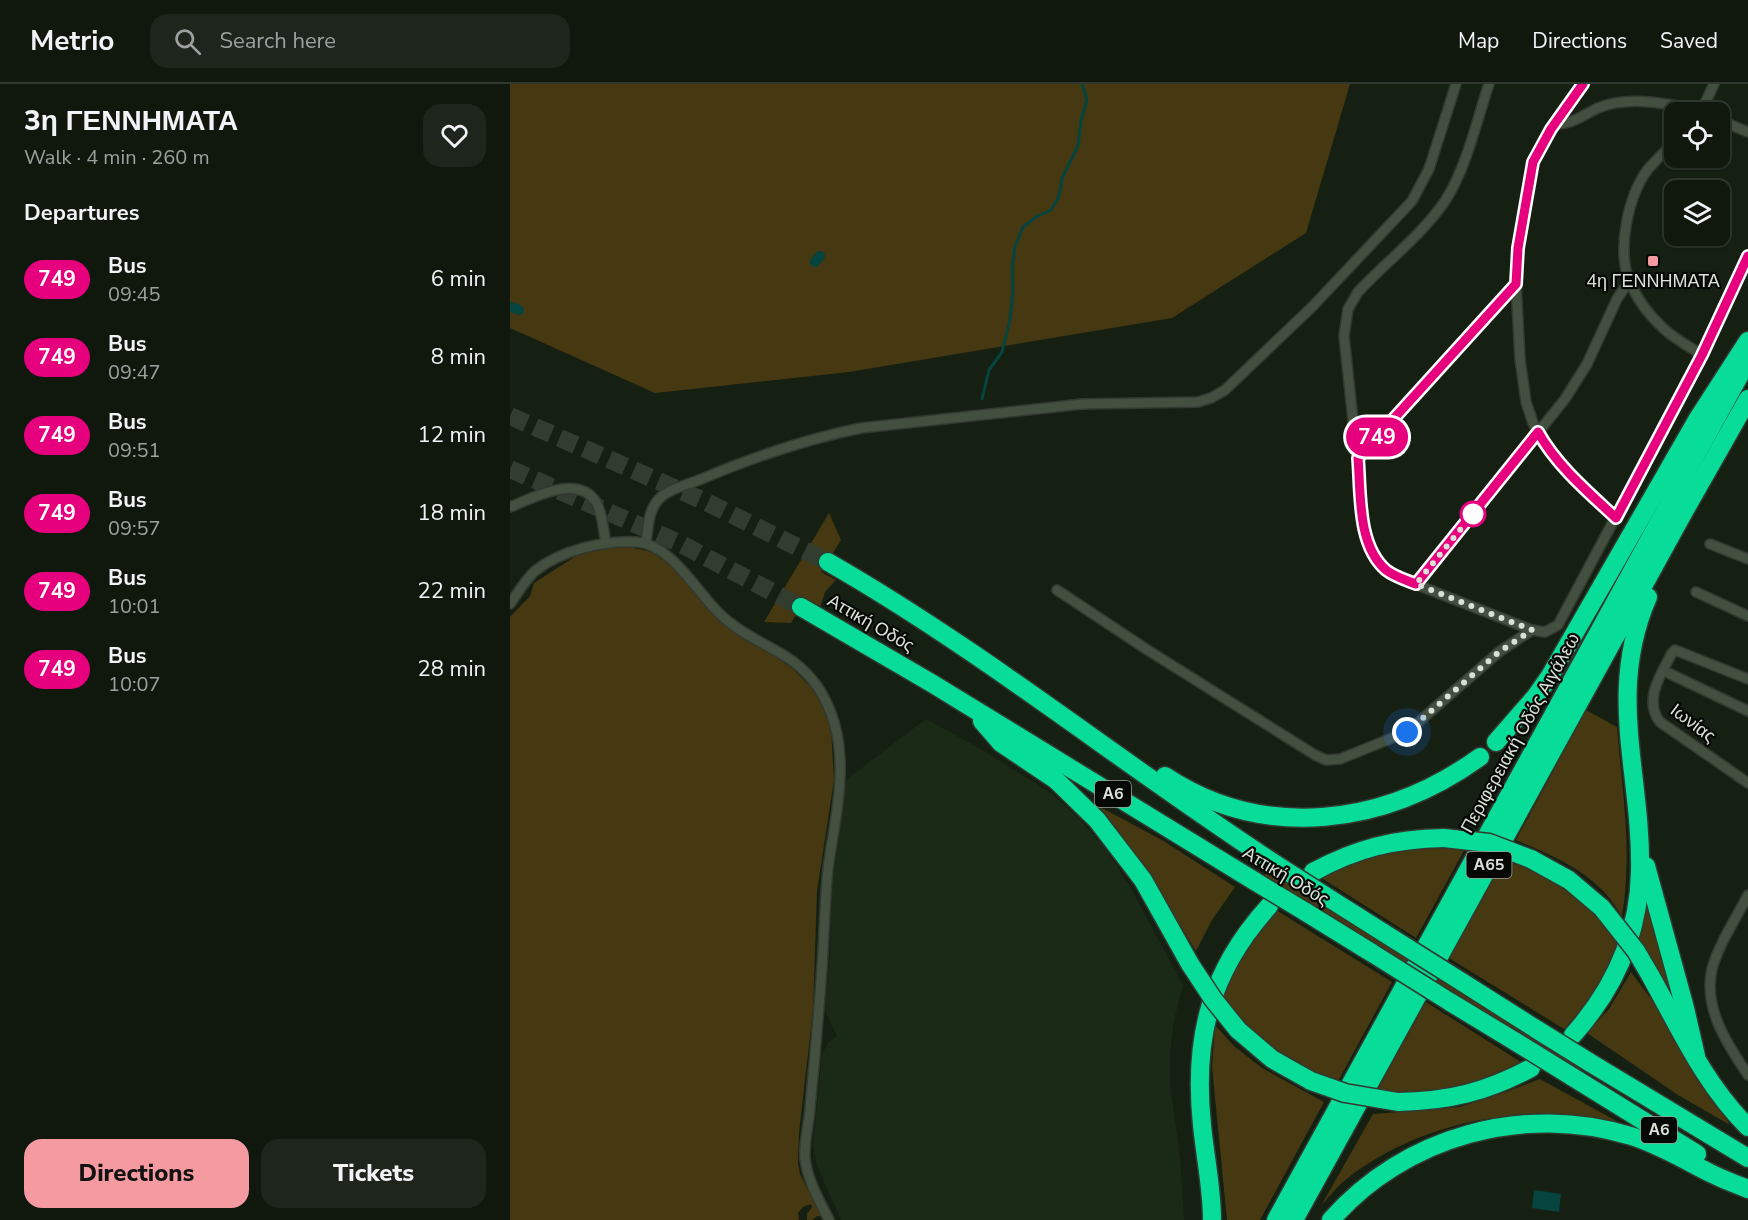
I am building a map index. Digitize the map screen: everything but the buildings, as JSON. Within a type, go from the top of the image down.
[{"type":"highway","points":[[1496,742],[1536,696],[1550,676],[1697,420],[1748,341]]},
{"type":"highway","name":"Περιφερειακή Οδός Αιγάλεω","points":[[1276,1220],[1748,360]]},
{"type":"highway","name":"Περιφερειακή Οδός Αιγάλεω","points":[[1294,1220],[1748,399]]},
{"type":"highway","points":[[1573,1035],[1606,993],[1630,939],[1639,888],[1639,835],[1627,725],[1631,649],[1642,612],[1675,542],[1685,510]]},
{"type":"highway","name":"Αττική Οδός","points":[[828,562],[939,632],[1277,865],[1588,1062],[1748,1158]]},
{"type":"highway","name":"Αττική Οδός","points":[[801,607],[1304,910],[1748,1187]]},
{"type":"highway","points":[[969,707],[1001,743],[1056,780],[1102,827],[1143,880],[1190,964],[1213,999],[1238,1030],[1272,1059],[1311,1081],[1362,1097],[1398,1102],[1426,1101],[1471,1093],[1506,1081],[1531,1068]]},
{"type":"highway","points":[[1050,707],[1187,789],[1238,809],[1269,816],[1318,818],[1369,810],[1425,791],[1449,779],[1480,757]]},
{"type":"highway","points":[[1639,835],[1696,1056]]},
{"type":"highway","points":[[1313,872],[1337,859],[1380,844],[1416,838],[1444,838],[1489,843],[1531,859],[1569,880],[1602,909],[1636,951],[1721,1096],[1748,1127]]},
{"type":"highway","points":[[1212,1220],[1200,1106],[1200,1063],[1204,1024],[1215,988],[1227,965],[1253,924],[1269,906]]},
{"type":"highway","points":[[1331,1220],[1356,1195],[1384,1173],[1435,1145],[1480,1130],[1531,1124],[1575,1125],[1631,1136],[1656,1145],[1711,1174],[1748,1187]]},
{"type":"street","points":[[646,543],[654,507],[660,498],[668,493],[713,474],[836,433],[861,428],[1082,404],[1198,402],[1218,394],[1225,390],[1313,306],[1412,201],[1429,169],[1456,84]]},
{"type":"street","points":[[1489,84],[1462,164],[1446,200],[1423,229],[1358,292],[1348,309],[1344,325],[1344,350],[1364,524],[1368,544],[1378,561],[1392,575],[1532,630],[1545,632],[1558,625],[1702,355],[1748,256]]},
{"type":"street","points":[[1583,84],[1554,124],[1533,162],[1518,248],[1516,284],[1523,386],[1538,432],[1553,455],[1576,481],[1616,518]]},
{"type":"street","points":[[1706,102],[1714,84]]},
{"type":"street","points":[[1554,124],[1577,120],[1598,108],[1625,102],[1664,105]]},
{"type":"street","points":[[1730,125],[1748,132]]},
{"type":"street","points":[[1664,153],[1648,169],[1633,196],[1625,245],[1626,266],[1629,281],[1647,310],[1665,330],[1702,355]]},
{"type":"street","points":[[1416,584],[1565,399],[1587,364],[1617,299],[1629,281]]},
{"type":"street","points":[[1358,458],[1516,284]]},
{"type":"street","points":[[510,507],[563,488],[584,492],[595,501],[599,509],[606,543]]},
{"type":"street","points":[[510,604],[537,569],[581,549],[606,543],[646,543],[666,554],[726,620],[745,634],[801,666],[818,687],[829,706],[837,728],[841,765],[827,885],[813,1078],[805,1145],[810,1179],[829,1220]]},
{"type":"street","points":[[1710,544],[1748,559]]},
{"type":"street","points":[[1057,590],[1315,755],[1333,760],[1407,732],[1499,652],[1532,630]]},
{"type":"street","points":[[1696,592],[1748,616]]},
{"type":"street","name":"Ιωνίας","points":[[1748,680],[1677,650],[1672,653],[1653,695],[1652,706],[1660,722],[1748,783]]},
{"type":"street","points":[[1664,671],[1748,711]]},
{"type":"street","points":[[1748,895],[1712,967],[1710,990],[1710,1001],[1714,1014],[1732,1051],[1748,1075]]},
{"type":"shaded area","points":[[510,84],[1350,84],[1306,233],[1172,318],[849,372],[655,393],[510,328]]},
{"type":"shaded area","points":[[829,513],[841,540],[821,572],[836,580],[825,592],[820,607],[805,599],[791,623],[764,622]]},
{"type":"shaded area","points":[[620,545],[661,554],[659,558],[671,564],[710,610],[793,669],[812,688],[825,711],[831,729],[834,780],[817,891],[813,1010],[799,1133],[800,1174],[822,1217],[817,1216],[812,1220],[807,1220],[811,1204],[803,1207],[798,1213],[799,1220],[510,1220],[510,617],[530,596],[534,583],[576,554],[584,550]]},
{"type":"shaded area","points":[[1586,710],[1617,727],[1627,845],[1622,916],[1593,881],[1562,861],[1516,840]]},
{"type":"shaded area","points":[[926,719],[981,749],[1052,794],[1078,817],[1105,848],[1130,887],[1183,985],[1174,1020],[1170,1053],[1170,1086],[1180,1157],[1184,1220],[841,1220],[817,1166],[813,1145],[822,1054],[828,1043],[837,1036],[825,1010],[830,950],[831,895],[846,780]]},
{"type":"shaded area","points":[[1100,807],[1162,840],[1235,887],[1212,920],[1196,951],[1146,872]]},
{"type":"shaded area","points":[[1439,845],[1466,847],[1416,938],[1320,877],[1377,852]]},
{"type":"shaded area","points":[[1505,856],[1538,872],[1568,891],[1595,914],[1619,941],[1596,988],[1564,1029],[1449,958]]},
{"type":"shaded area","points":[[1269,871],[1582,1068],[1578,1071],[1263,876]]},
{"type":"shaded area","points":[[1648,900],[1676,1004],[1638,941]]},
{"type":"shaded area","points":[[1276,910],[1392,982],[1337,1083],[1302,1067],[1272,1048],[1245,1025],[1220,996],[1243,950]]},
{"type":"shaded area","points":[[1631,972],[1657,1007],[1730,1125],[1678,1095],[1587,1033],[1609,1009]]},
{"type":"shaded area","points":[[1426,1002],[1524,1064],[1467,1087],[1407,1095],[1376,1092]]},
{"type":"shaded area","points":[[1215,1025],[1234,1046],[1262,1068],[1324,1102],[1260,1220],[1227,1220],[1212,1067]]},
{"type":"shaded area","points":[[1540,1079],[1631,1129],[1585,1117],[1547,1114],[1484,1119],[1454,1126],[1395,1148],[1368,1164],[1343,1182],[1321,1206],[1373,1114],[1460,1107]]},
{"type":"water","points":[[1534,1190],[1561,1194],[1559,1212],[1532,1208]]},
{"type":"waterway","points":[[982,399],[989,370],[1002,352],[1010,320],[1015,247],[1023,227],[1036,217],[1051,210],[1059,196],[1062,178],[1078,146],[1081,120],[1087,100],[1082,84]]},
{"type":"waterway","points":[[815,262],[820,256]]},
{"type":"waterway","points":[[511,307],[519,310]]},
{"type":"tunnel","points":[[510,416],[704,501],[828,562]]},
{"type":"tunnel","points":[[510,469],[681,544],[801,607]]},
{"type":"bus line","name":"749","points":[[1583,84],[1551,129],[1533,162],[1518,248],[1516,284],[1358,458],[1365,533],[1372,553],[1385,569],[1392,575],[1416,584],[1538,432],[1553,455],[1576,481],[1616,518],[1702,355],[1748,256]]},
{"type":"place","name":"4η ΓΕΝΝΗΜΑΤΑ","points":[[1653,261]]},
{"type":"route","points":[[1407,732],[1463,681],[1499,652],[1532,630],[1416,584],[1473,514]]}]
